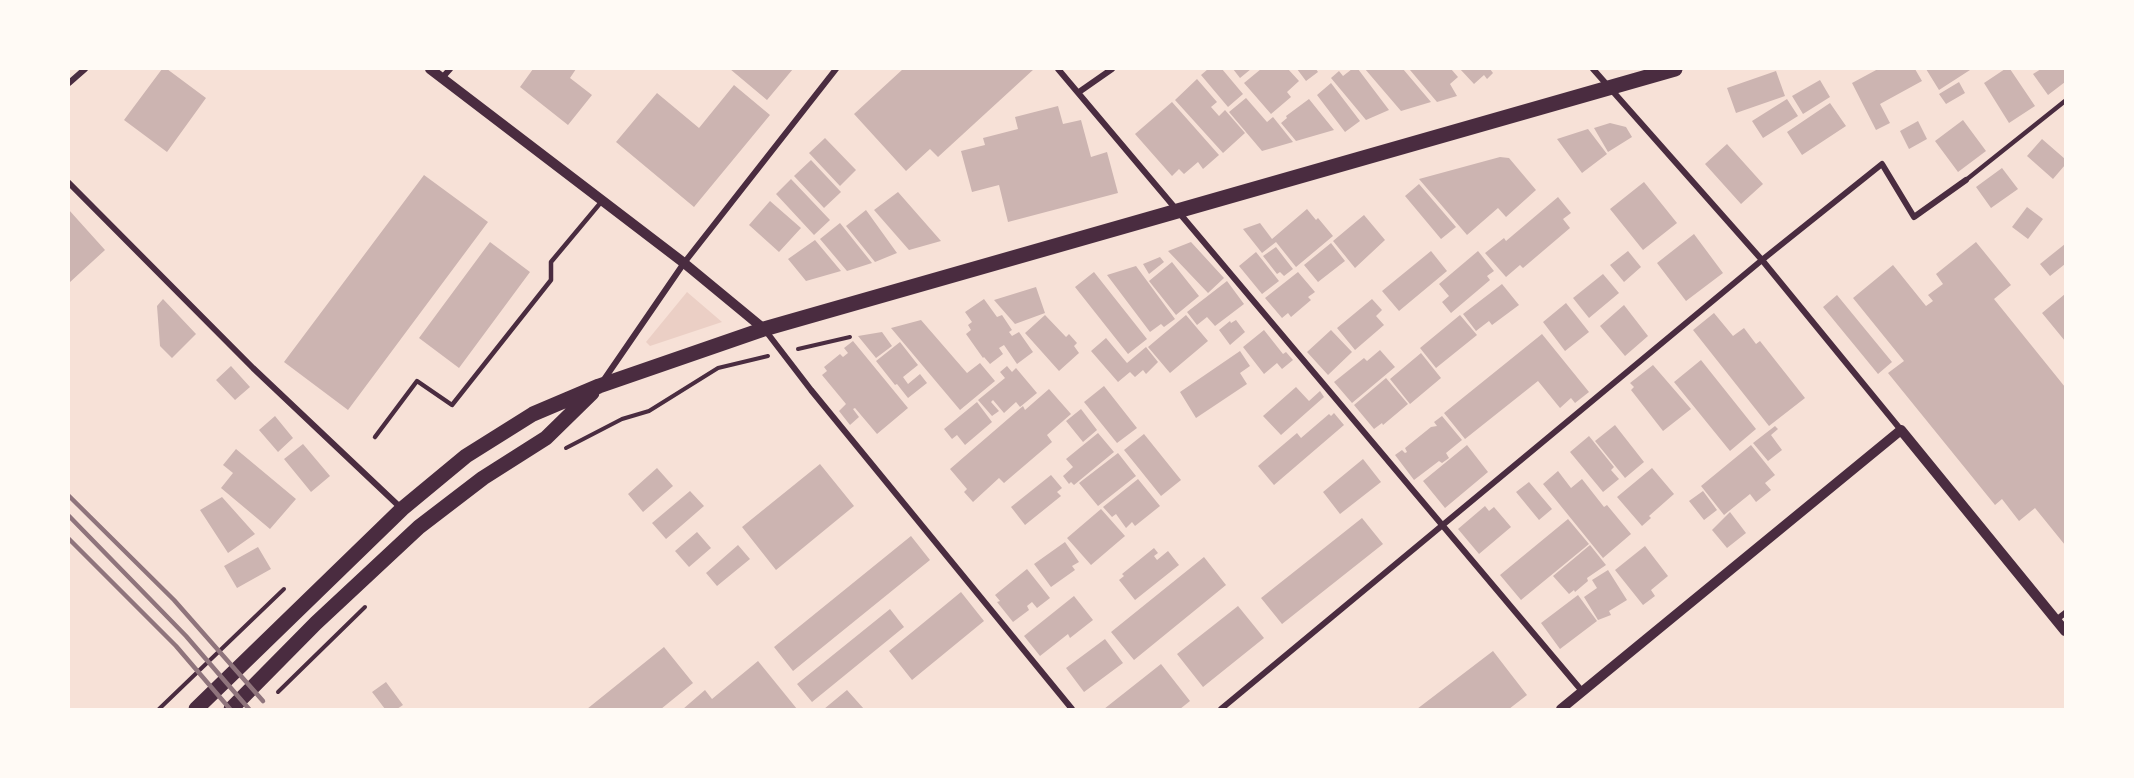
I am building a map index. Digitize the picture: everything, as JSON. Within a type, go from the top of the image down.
[{"type":"main road","points":[[196,709],[402,509],[466,456],[533,414],[599,386],[764,329],[1675,69]]},
{"type":"main road","points":[[231,709],[316,624],[419,527],[483,478],[546,438],[599,386]]},
{"type":"street","points":[[69,83],[85,69]]},
{"type":"street","points":[[430,69],[684,263],[764,329],[811,390],[1072,709]]},
{"type":"street","points":[[442,78],[450,69]]},
{"type":"street","points":[[599,386],[684,263],[836,69]]},
{"type":"street","points":[[1058,69],[1582,691]]},
{"type":"street","points":[[1079,92],[1112,69]]},
{"type":"street","points":[[1593,69],[1762,260],[1901,429],[2061,616],[2065,631]]},
{"type":"street","points":[[1221,709],[1762,260],[1882,164],[1914,217],[1966,180]]},
{"type":"street","points":[[69,183],[253,368],[402,509]]},
{"type":"street","points":[[1561,709],[1901,429]]},
{"type":"lane","points":[[1966,180],[2065,101]]},
{"type":"lane","points":[[375,437],[417,381],[452,405],[551,280],[551,261],[602,201]]},
{"type":"path","points":[[563,450],[622,419],[649,411],[718,368],[850,337]]},
{"type":"path","points":[[159,709],[284,590]]},
{"type":"path","points":[[277,693],[366,605]]},
{"type":"shaded area","points":[[687,292],[722,322],[650,346],[646,342]]},
{"type":"building","points":[[162,69],[167,69],[206,98],[167,152],[124,120]]},
{"type":"building","points":[[533,69],[576,69],[570,78],[592,95],[568,125],[520,87]]},
{"type":"building","points":[[730,69],[793,69],[767,100]]},
{"type":"building","points":[[903,69],[1034,69],[938,157],[930,149],[906,171],[854,114]]},
{"type":"building","points":[[1208,69],[1222,69],[1243,94],[1228,107],[1201,75]]},
{"type":"building","points":[[1233,69],[1251,69],[1240,78]]},
{"type":"building","points":[[1261,69],[1288,69],[1299,81],[1287,92],[1291,97],[1271,114],[1244,83]]},
{"type":"building","points":[[1297,69],[1316,69],[1318,72],[1306,81]]},
{"type":"building","points":[[1352,69],[1358,69],[1389,110],[1366,120],[1331,78],[1339,71],[1343,76]]},
{"type":"building","points":[[1365,69],[1403,69],[1431,102],[1401,111]]},
{"type":"building","points":[[1411,69],[1451,69],[1458,77],[1450,84],[1457,96],[1437,102]]},
{"type":"building","points":[[1460,69],[1490,69],[1493,73],[1487,79],[1484,75],[1474,84]]},
{"type":"building","points":[[1878,69],[1915,69],[1922,81],[1880,104],[1890,123],[1876,130],[1852,83]]},
{"type":"building","points":[[1926,69],[1969,69],[1970,70],[1939,90]]},
{"type":"building","points":[[2005,69],[2010,69],[2035,106],[2009,123],[1984,83]]},
{"type":"building","points":[[2041,69],[2065,69],[2065,82],[2048,95],[2033,74]]},
{"type":"building","points":[[1776,71],[1785,96],[1736,113],[1727,88]]},
{"type":"building","points":[[1197,79],[1217,102],[1211,107],[1219,116],[1225,110],[1245,133],[1223,153],[1175,100]]},
{"type":"building","points":[[1820,80],[1830,97],[1803,114],[1792,96]]},
{"type":"building","points":[[1959,82],[1965,93],[1946,104],[1939,94]]},
{"type":"building","points":[[1331,83],[1360,121],[1345,132],[1317,95]]},
{"type":"building","points":[[734,85],[770,115],[694,207],[616,142],[657,93],[699,128]]},
{"type":"building","points":[[1246,98],[1267,122],[1273,117],[1293,142],[1262,151],[1229,112]]},
{"type":"building","points":[[1309,99],[1334,130],[1296,141],[1281,123],[1287,118],[1286,116]]},
{"type":"building","points":[[1787,99],[1798,116],[1763,138],[1752,121]]},
{"type":"building","points":[[1172,102],[1219,155],[1203,169],[1198,162],[1184,174],[1179,169],[1172,176],[1135,134]]},
{"type":"building","points":[[1830,103],[1846,126],[1802,155],[1787,132]]},
{"type":"building","points":[[1058,106],[1063,124],[1081,120],[1091,157],[1107,152],[1118,193],[1008,222],[999,185],[972,192],[961,151],[985,145],[983,138],[1018,129],[1015,117]]},
{"type":"building","points":[[1963,120],[1986,151],[1958,172],[1935,141]]},
{"type":"building","points":[[1918,121],[1927,139],[1909,149],[1900,131]]},
{"type":"building","points":[[1610,123],[1626,127],[1632,137],[1608,152],[1594,128]]},
{"type":"building","points":[[1588,129],[1607,154],[1582,173],[1557,139]]},
{"type":"building","points":[[825,138],[856,170],[840,186],[809,153]]},
{"type":"building","points":[[2042,139],[2065,159],[2065,165],[2053,179],[2027,156]]},
{"type":"building","points":[[1727,144],[1763,184],[1741,204],[1705,164]]},
{"type":"building","points":[[1500,157],[1509,158],[1536,190],[1506,217],[1498,208],[1467,235],[1419,179]]},
{"type":"building","points":[[811,160],[841,192],[824,208],[794,176]]},
{"type":"building","points":[[2002,168],[2018,189],[1991,208],[1976,187]]},
{"type":"building","points":[[424,175],[488,222],[348,410],[284,362]]},
{"type":"building","points":[[791,179],[830,220],[814,235],[776,194]]},
{"type":"building","points":[[1644,182],[1677,223],[1643,250],[1610,209]]},
{"type":"building","points":[[1419,184],[1456,227],[1441,239],[1405,196]]},
{"type":"building","points":[[898,192],[941,241],[909,250],[874,210]]},
{"type":"building","points":[[1558,197],[1571,213],[1563,219],[1570,228],[1523,268],[1520,265],[1506,277],[1485,253],[1504,238],[1506,241]]},
{"type":"building","points":[[770,201],[801,228],[779,252],[749,225]]},
{"type":"building","points":[[2027,207],[2043,219],[2028,239],[2012,227]]},
{"type":"building","points":[[1307,209],[1333,236],[1296,267],[1276,242],[1262,253],[1243,229],[1260,223],[1272,239]]},
{"type":"building","points":[[69,210],[105,250],[69,283]]},
{"type":"building","points":[[866,210],[897,253],[875,262],[846,226]]},
{"type":"building","points":[[1364,215],[1385,240],[1355,268],[1333,241]]},
{"type":"building","points":[[840,223],[872,263],[847,271],[820,239]]},
{"type":"building","points":[[1694,234],[1723,273],[1686,301],[1657,263]]},
{"type":"building","points":[[815,240],[841,271],[806,281],[788,259]]},
{"type":"building","points":[[490,242],[530,272],[459,368],[419,338]]},
{"type":"building","points":[[1191,242],[1224,278],[1208,293],[1168,251]]},
{"type":"building","points":[[1976,242],[2011,285],[1994,299],[2065,387],[2065,545],[2035,508],[2019,521],[2002,499],[1995,505],[1888,373],[1904,361],[1853,298],[1893,265],[1926,306],[1933,301],[1928,295],[1943,284],[1936,274]]},
{"type":"building","points":[[1331,243],[1345,261],[1318,282],[1304,265]]},
{"type":"building","points":[[2065,244],[2065,264],[2050,276],[2040,264]]},
{"type":"building","points":[[1276,247],[1293,269],[1284,276],[1280,272],[1277,274],[1263,256]]},
{"type":"building","points":[[1431,251],[1447,271],[1399,311],[1382,291]]},
{"type":"building","points":[[1478,251],[1494,271],[1487,276],[1490,280],[1451,313],[1442,302],[1449,296],[1439,284]]},
{"type":"building","points":[[1628,251],[1641,267],[1624,282],[1610,265]]},
{"type":"building","points":[[1256,252],[1279,281],[1262,294],[1239,266]]},
{"type":"building","points":[[1160,257],[1164,262],[1149,274],[1143,264]]},
{"type":"building","points":[[1172,262],[1199,296],[1176,315],[1149,281]]},
{"type":"building","points":[[1136,266],[1175,319],[1164,327],[1161,324],[1150,332],[1107,275]]},
{"type":"building","points":[[1094,272],[1147,339],[1128,354],[1075,287]]},
{"type":"building","points":[[1298,272],[1315,292],[1308,297],[1311,300],[1291,317],[1288,313],[1282,318],[1265,298]]},
{"type":"building","points":[[1603,274],[1619,293],[1589,318],[1573,298]]},
{"type":"building","points":[[1227,281],[1244,304],[1215,326],[1207,317],[1197,325],[1187,312]]},
{"type":"building","points":[[1502,284],[1519,305],[1492,325],[1489,321],[1476,331],[1463,314]]},
{"type":"building","points":[[1036,287],[1045,313],[1015,324],[994,300]]},
{"type":"building","points":[[2065,294],[2065,341],[2042,313]]},
{"type":"building","points":[[1837,295],[1892,362],[1878,374],[1823,307]]},
{"type":"building","points":[[163,299],[196,334],[172,358],[160,346],[157,306]]},
{"type":"building","points":[[984,299],[997,317],[1002,315],[1012,330],[1009,332],[1012,336],[1019,332],[1033,352],[1017,364],[1004,345],[999,348],[1003,354],[990,364],[966,334],[971,330],[968,325],[972,322],[965,312]]},
{"type":"building","points":[[1372,299],[1382,310],[1376,316],[1384,325],[1355,350],[1337,328]]},
{"type":"building","points":[[1566,303],[1589,332],[1565,351],[1543,322]]},
{"type":"building","points":[[1624,305],[1648,336],[1625,356],[1600,326]]},
{"type":"building","points":[[1714,313],[1733,336],[1744,328],[1756,344],[1760,341],[1805,398],[1769,426],[1693,330]]},
{"type":"building","points":[[1045,315],[1066,337],[1069,334],[1077,343],[1074,346],[1079,353],[1059,371],[1025,333]]},
{"type":"building","points":[[1186,315],[1208,341],[1170,373],[1148,347]]},
{"type":"building","points":[[1460,315],[1477,335],[1436,368],[1420,348]]},
{"type":"building","points":[[921,320],[967,373],[980,363],[995,381],[960,410],[891,328]]},
{"type":"building","points":[[1236,320],[1245,332],[1230,345],[1219,330],[1230,321],[1231,323]]},
{"type":"building","points":[[1264,330],[1283,354],[1286,352],[1293,360],[1282,369],[1277,363],[1264,374],[1243,347]]},
{"type":"building","points":[[1331,330],[1352,352],[1328,375],[1307,352]]},
{"type":"building","points":[[882,332],[892,346],[876,358],[858,336]]},
{"type":"building","points":[[1542,334],[1589,392],[1575,403],[1571,398],[1560,408],[1538,381],[1465,439],[1444,413]]},
{"type":"building","points":[[1106,338],[1127,363],[1146,347],[1158,362],[1146,374],[1143,370],[1135,377],[1130,372],[1118,382],[1091,351]]},
{"type":"building","points":[[853,341],[908,408],[877,434],[855,408],[853,409],[859,417],[850,425],[839,411],[846,404],[822,375],[827,371],[824,367],[840,354],[843,357],[848,353],[844,348]]},
{"type":"building","points":[[900,342],[918,365],[903,377],[908,384],[920,374],[927,383],[908,398],[876,361]]},
{"type":"building","points":[[1380,350],[1395,367],[1352,403],[1334,382],[1364,358],[1367,361]]},
{"type":"building","points":[[1240,351],[1250,366],[1240,373],[1247,384],[1196,418],[1180,392]]},
{"type":"building","points":[[1421,353],[1441,378],[1410,404],[1390,379]]},
{"type":"building","points":[[1701,360],[1756,429],[1730,451],[1674,382]]},
{"type":"building","points":[[1653,365],[1691,409],[1663,431],[1631,390],[1634,387],[1630,383]]},
{"type":"building","points":[[231,366],[250,387],[235,400],[216,380]]},
{"type":"building","points":[[1007,366],[1012,372],[1016,368],[1037,393],[1020,407],[1016,402],[1004,413],[993,400],[991,402],[999,411],[992,416],[978,400],[1005,378],[1000,372]]},
{"type":"building","points":[[1386,378],[1408,404],[1383,425],[1382,423],[1374,429],[1354,405]]},
{"type":"building","points":[[1104,386],[1137,428],[1117,443],[1084,402]]},
{"type":"building","points":[[1296,387],[1309,401],[1320,391],[1324,397],[1281,435],[1263,416]]},
{"type":"building","points":[[1049,389],[1071,414],[1047,435],[1052,442],[1004,483],[999,478],[973,502],[964,492],[967,489],[950,469],[1023,406],[1025,410]]},
{"type":"building","points":[[977,402],[992,422],[965,445],[957,435],[952,439],[944,429]]},
{"type":"building","points":[[1081,409],[1097,430],[1083,442],[1066,421]]},
{"type":"building","points":[[1334,413],[1344,425],[1274,485],[1258,466],[1297,433],[1301,438],[1329,414],[1331,416]]},
{"type":"building","points":[[275,416],[293,438],[278,452],[259,430]]},
{"type":"building","points":[[1442,416],[1462,440],[1446,453],[1449,458],[1442,463],[1439,461],[1414,480],[1395,455],[1402,450],[1407,452],[1405,448],[1431,427],[1437,426],[1434,422]]},
{"type":"building","points":[[1615,425],[1644,462],[1625,478],[1595,441]]},
{"type":"building","points":[[1775,426],[1778,429],[1771,435],[1782,450],[1768,461],[1753,443]]},
{"type":"building","points":[[1098,433],[1114,452],[1074,485],[1071,482],[1069,484],[1063,476],[1073,467],[1066,459]]},
{"type":"building","points":[[1144,434],[1181,480],[1161,496],[1124,450]]},
{"type":"building","points":[[1589,436],[1614,467],[1611,470],[1619,479],[1603,492],[1570,452]]},
{"type":"building","points":[[303,444],[330,476],[311,492],[284,459]]},
{"type":"building","points":[[1467,445],[1488,472],[1445,508],[1423,481]]},
{"type":"building","points":[[1751,445],[1775,475],[1765,483],[1771,490],[1756,502],[1750,494],[1724,515],[1701,486]]},
{"type":"building","points":[[236,449],[296,499],[270,529],[221,488],[233,473],[223,465]]},
{"type":"building","points":[[1118,453],[1136,476],[1098,506],[1079,483]]},
{"type":"building","points":[[1363,459],[1381,482],[1340,514],[1323,492]]},
{"type":"building","points":[[820,464],[854,506],[776,570],[742,527]]},
{"type":"building","points":[[657,468],[673,486],[643,512],[628,494]]},
{"type":"building","points":[[1652,468],[1674,494],[1649,516],[1651,518],[1642,526],[1617,497]]},
{"type":"building","points":[[1558,471],[1571,488],[1582,479],[1604,507],[1607,505],[1631,534],[1603,558],[1543,484]]},
{"type":"building","points":[[1051,475],[1062,488],[1057,492],[1061,496],[1025,525],[1011,507]]},
{"type":"building","points":[[1138,479],[1160,506],[1135,526],[1132,522],[1126,528],[1116,514],[1112,517],[1103,507]]},
{"type":"building","points":[[1529,482],[1552,509],[1539,520],[1516,492]]},
{"type":"building","points":[[690,491],[704,506],[666,539],[652,523]]},
{"type":"building","points":[[1703,491],[1717,510],[1704,520],[1689,501]]},
{"type":"building","points":[[222,497],[255,534],[228,553],[200,510]]},
{"type":"building","points":[[1485,506],[1489,511],[1494,507],[1511,527],[1479,554],[1458,529]]},
{"type":"building","points":[[1101,509],[1125,536],[1091,565],[1067,538]]},
{"type":"building","points":[[1730,512],[1746,533],[1727,548],[1712,530]]},
{"type":"building","points":[[1362,518],[1383,544],[1282,624],[1261,598]]},
{"type":"building","points":[[1568,519],[1589,544],[1521,600],[1500,575]]},
{"type":"building","points":[[697,532],[711,548],[689,567],[675,551]]},
{"type":"building","points":[[911,536],[930,560],[793,671],[774,647]]},
{"type":"building","points":[[1065,542],[1079,562],[1072,566],[1075,570],[1051,587],[1034,564]]},
{"type":"building","points":[[738,545],[750,559],[717,586],[706,573]]},
{"type":"building","points":[[1590,545],[1606,565],[1587,578],[1588,581],[1575,592],[1574,590],[1569,594],[1553,576]]},
{"type":"building","points":[[1645,546],[1668,576],[1651,590],[1655,596],[1643,605],[1615,570]]},
{"type":"building","points":[[258,547],[271,569],[237,588],[224,566]]},
{"type":"building","points":[[1154,548],[1158,553],[1154,556],[1157,560],[1168,551],[1179,565],[1135,600],[1119,580],[1124,576],[1122,574]]},
{"type":"building","points":[[1204,557],[1226,585],[1134,660],[1111,632]]},
{"type":"building","points":[[1027,569],[1050,598],[1037,608],[1032,602],[1027,606],[1029,610],[1013,622],[997,602],[1000,601],[995,595]]},
{"type":"building","points":[[1608,570],[1627,600],[1609,611],[1611,615],[1598,620],[1584,597],[1597,588],[1592,580]]},
{"type":"building","points":[[961,592],[984,621],[912,680],[889,651]]},
{"type":"building","points":[[1578,595],[1597,621],[1560,649],[1541,623]]},
{"type":"building","points":[[1074,596],[1093,620],[1070,638],[1068,634],[1040,656],[1024,636]]},
{"type":"building","points":[[1238,606],[1264,638],[1203,687],[1177,654]]},
{"type":"building","points":[[890,609],[904,627],[812,702],[797,684]]},
{"type":"building","points":[[1105,639],[1123,663],[1084,692],[1066,668]]},
{"type":"building","points":[[664,647],[693,683],[661,709],[587,709]]},
{"type":"building","points":[[1493,651],[1527,695],[1509,709],[1417,709]]},
{"type":"building","points":[[758,661],[797,709],[683,709],[705,690],[712,699]]},
{"type":"building","points":[[1161,664],[1190,701],[1180,709],[1104,709]]},
{"type":"building","points":[[386,682],[403,705],[397,709],[385,709],[372,692]]},
{"type":"building","points":[[847,690],[864,709],[824,709]]},
{"type":"railway","points":[[69,496],[174,600],[263,701]]},
{"type":"railway","points":[[69,516],[186,636],[249,709]]},
{"type":"railway","points":[[69,539],[176,646],[230,709]]}]
